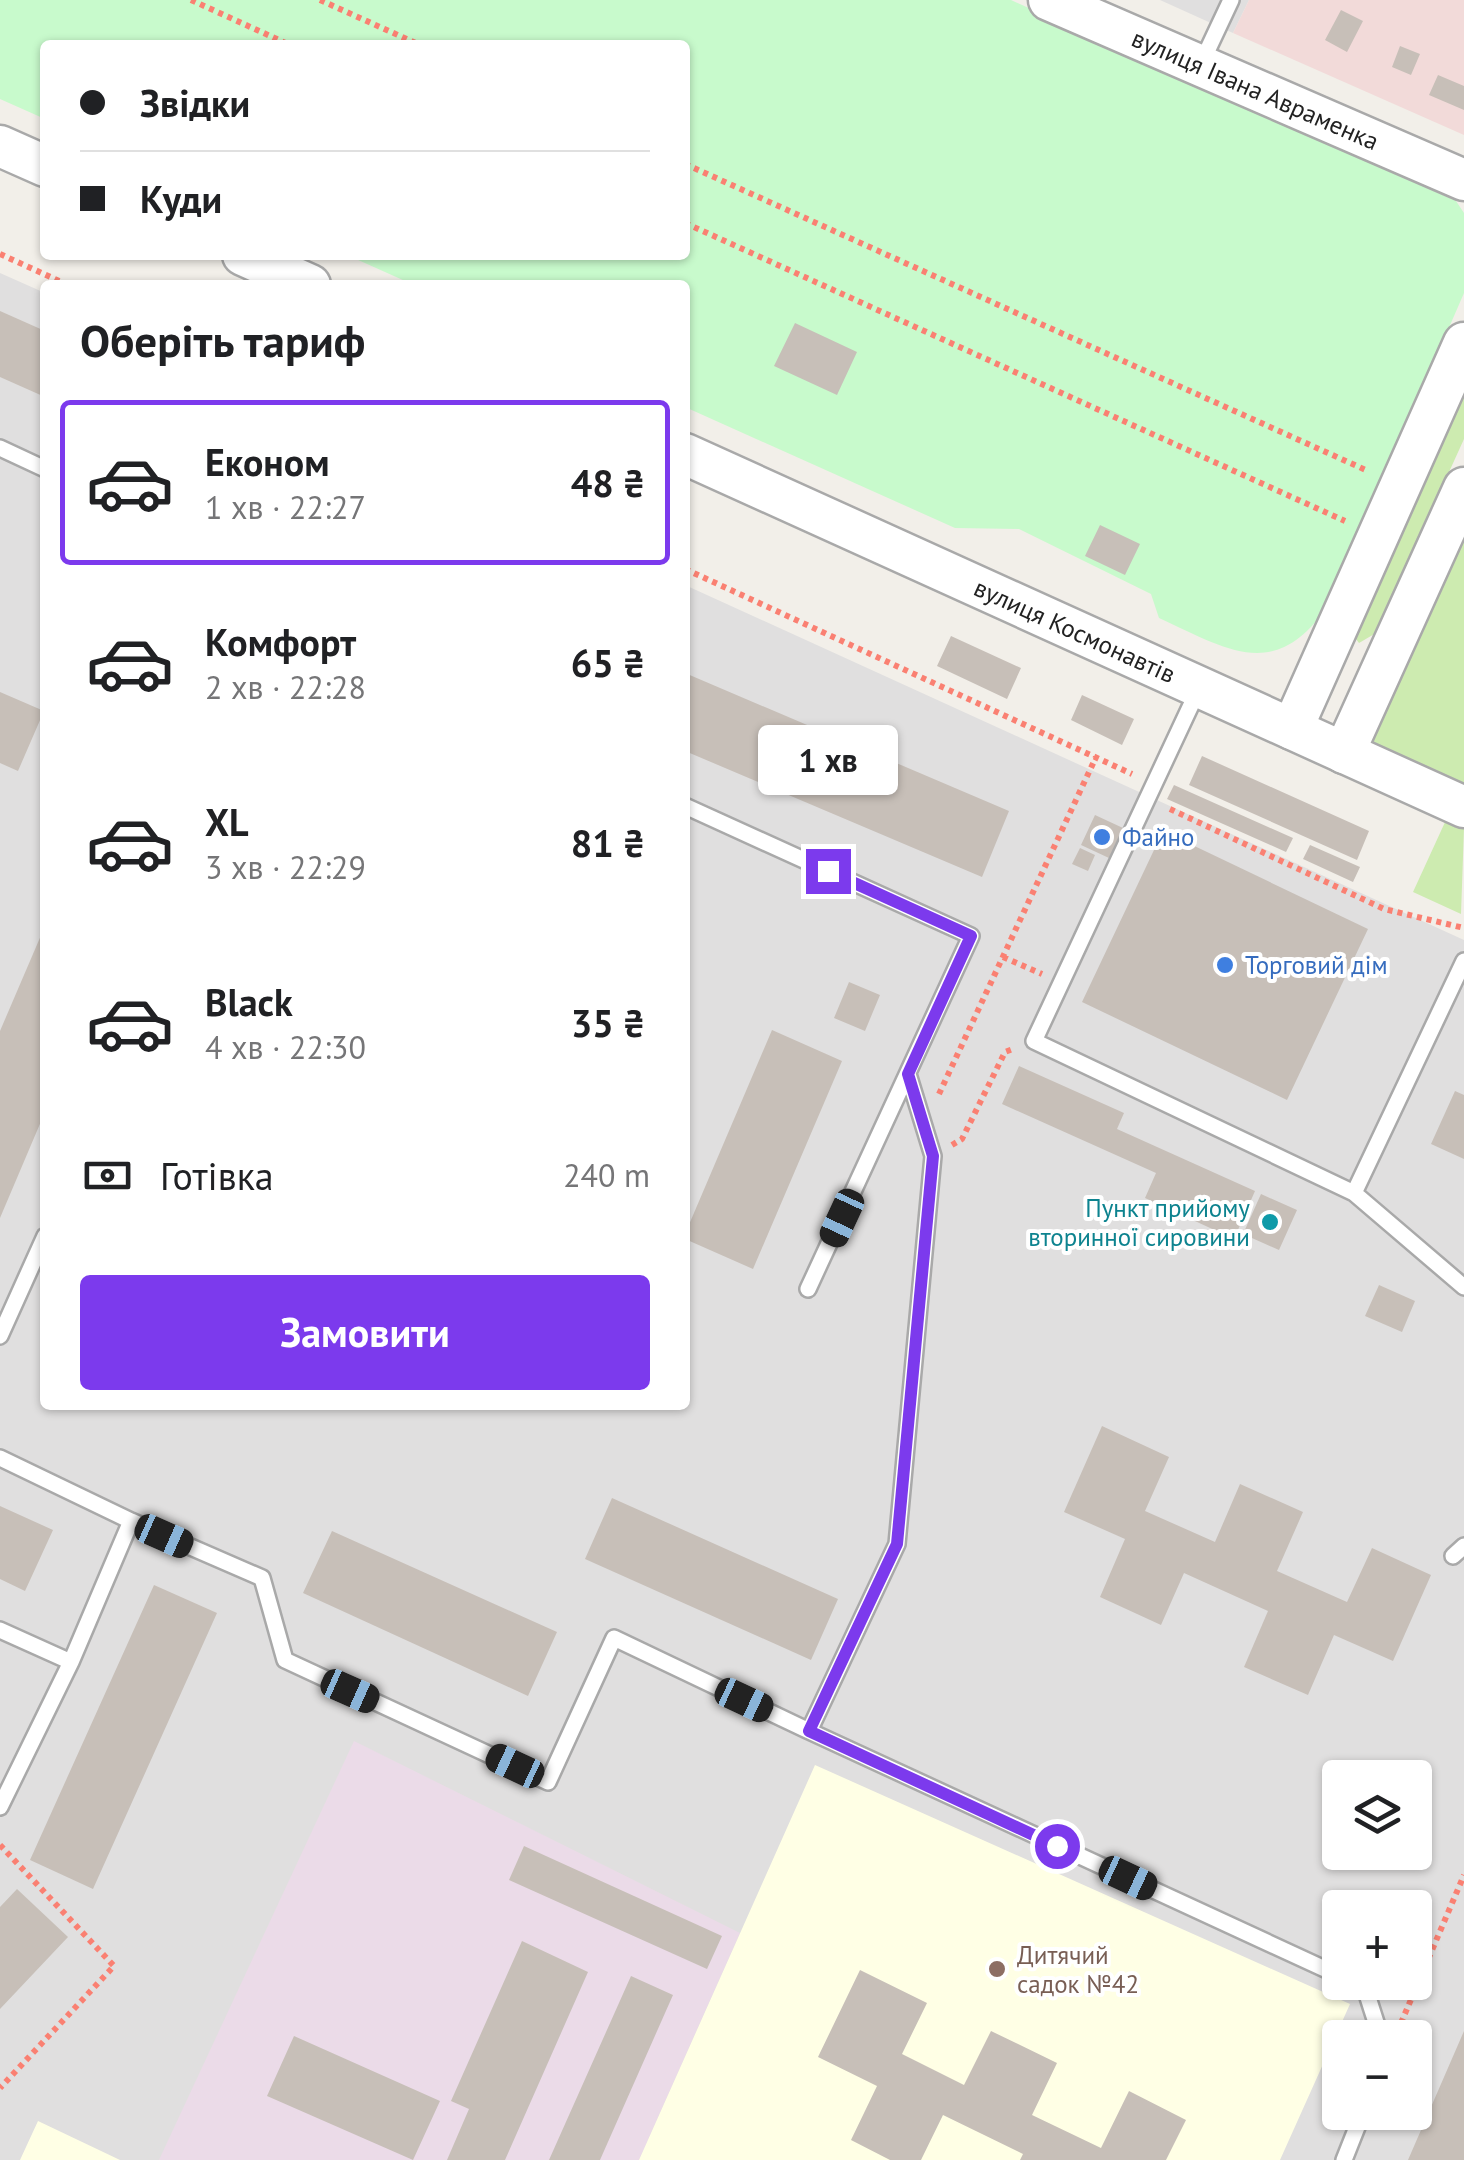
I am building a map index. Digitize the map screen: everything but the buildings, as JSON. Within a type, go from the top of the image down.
[{"type":"street","name":"вулиця Івана Авраменка","points":[[1048,0],[1464,180]]},
{"type":"street","points":[[0,146],[40,164]]},
{"type":"street","points":[[254,260],[299,280]]},
{"type":"street","points":[[1292,730],[1464,342]]},
{"type":"street","name":"вулиця Космонавтів","points":[[690,456],[1464,806]]},
{"type":"street","points":[[1344,752],[1464,488]]},
{"type":"lane","points":[[1199,67],[1231,0]]},
{"type":"lane","points":[[0,448],[40,467]]},
{"type":"lane","points":[[1200,686],[1034,1040],[1354,1194],[1464,1287]]},
{"type":"lane","points":[[690,808],[971,936],[808,1290]]},
{"type":"lane","points":[[1354,1194],[1464,962]]},
{"type":"lane","points":[[809,1731],[897,1544],[933,1156],[908,1074]]},
{"type":"lane","points":[[0,1336],[40,1247]]},
{"type":"lane","points":[[0,1458],[131,1522],[262,1578],[284,1660],[548,1782],[614,1638],[1322,1968]]},
{"type":"lane","points":[[0,1807],[72,1662],[131,1522]]},
{"type":"lane","points":[[0,1630],[72,1662]]},
{"type":"lane","points":[[1344,2160],[1356,2130]]},
{"type":"path","points":[[190,0],[279,40]]},
{"type":"path","points":[[320,0],[409,40]]},
{"type":"path","points":[[690,166],[1401,486]]},
{"type":"path","points":[[690,225],[1378,536]]},
{"type":"path","points":[[0,254],[57,280]]},
{"type":"path","points":[[690,571],[1155,784],[1160,804],[1384,909],[1464,928]]},
{"type":"path","points":[[924,1127],[1096,757]]},
{"type":"path","points":[[1003,957],[1061,982]]},
{"type":"path","points":[[962,1139],[1005,1052],[1034,1040]]},
{"type":"path","points":[[0,1845],[114,1966],[0,2088]]},
{"type":"path","points":[[1402,2020],[1464,1875]]},
{"type":"shaded area","points":[[1160,0],[1249,0],[1233,33]]},
{"type":"shaded area","points":[[1249,0],[1464,0],[1464,135],[1233,33]]},
{"type":"shaded area","points":[[0,273],[40,291],[40,1410],[690,1410],[690,587],[1464,940],[1464,2160],[0,2160]]},
{"type":"shaded area","points":[[354,1741],[740,1933],[639,2160],[159,2160]]},
{"type":"shaded area","name":"Дитячий садок №42","points":[[815,1765],[1322,1991],[1322,2000],[1350,2004],[1343,2020],[1322,2020],[1322,2066],[1280,2160],[639,2160]]},
{"type":"shaded area","points":[[38,2121],[120,2160],[20,2160]]},
{"type":"green space","points":[[0,0],[1011,0],[1456,201],[1464,213],[1464,293],[1329,604],[1309,629],[1290,644],[1270,652],[1250,653],[1159,618],[1151,594],[1019,529],[955,528],[690,409],[690,280],[403,280],[358,260],[690,260],[690,40],[40,40],[40,117],[0,99]]},
{"type":"green space","points":[[1464,380],[1464,439],[1376,633],[1359,643],[1353,635]]},
{"type":"green space","points":[[1464,488],[1464,807],[1344,753]]},
{"type":"green space","points":[[1446,820],[1464,828],[1461,914],[1413,892]]},
{"type":"place","name":"Файно","points":[[1102,837]]},
{"type":"place","name":"Торговий дім","points":[[1225,965]]},
{"type":"place","name":"Пункт прийому вторинної сировини","points":[[1270,1222]]},
{"type":"place","name":"Дитячий садок №42","points":[[997,1969]]},
{"type":"route","points":[[828,871],[971,936],[908,1074],[933,1156],[897,1544],[809,1731],[1057,1846]]}]
